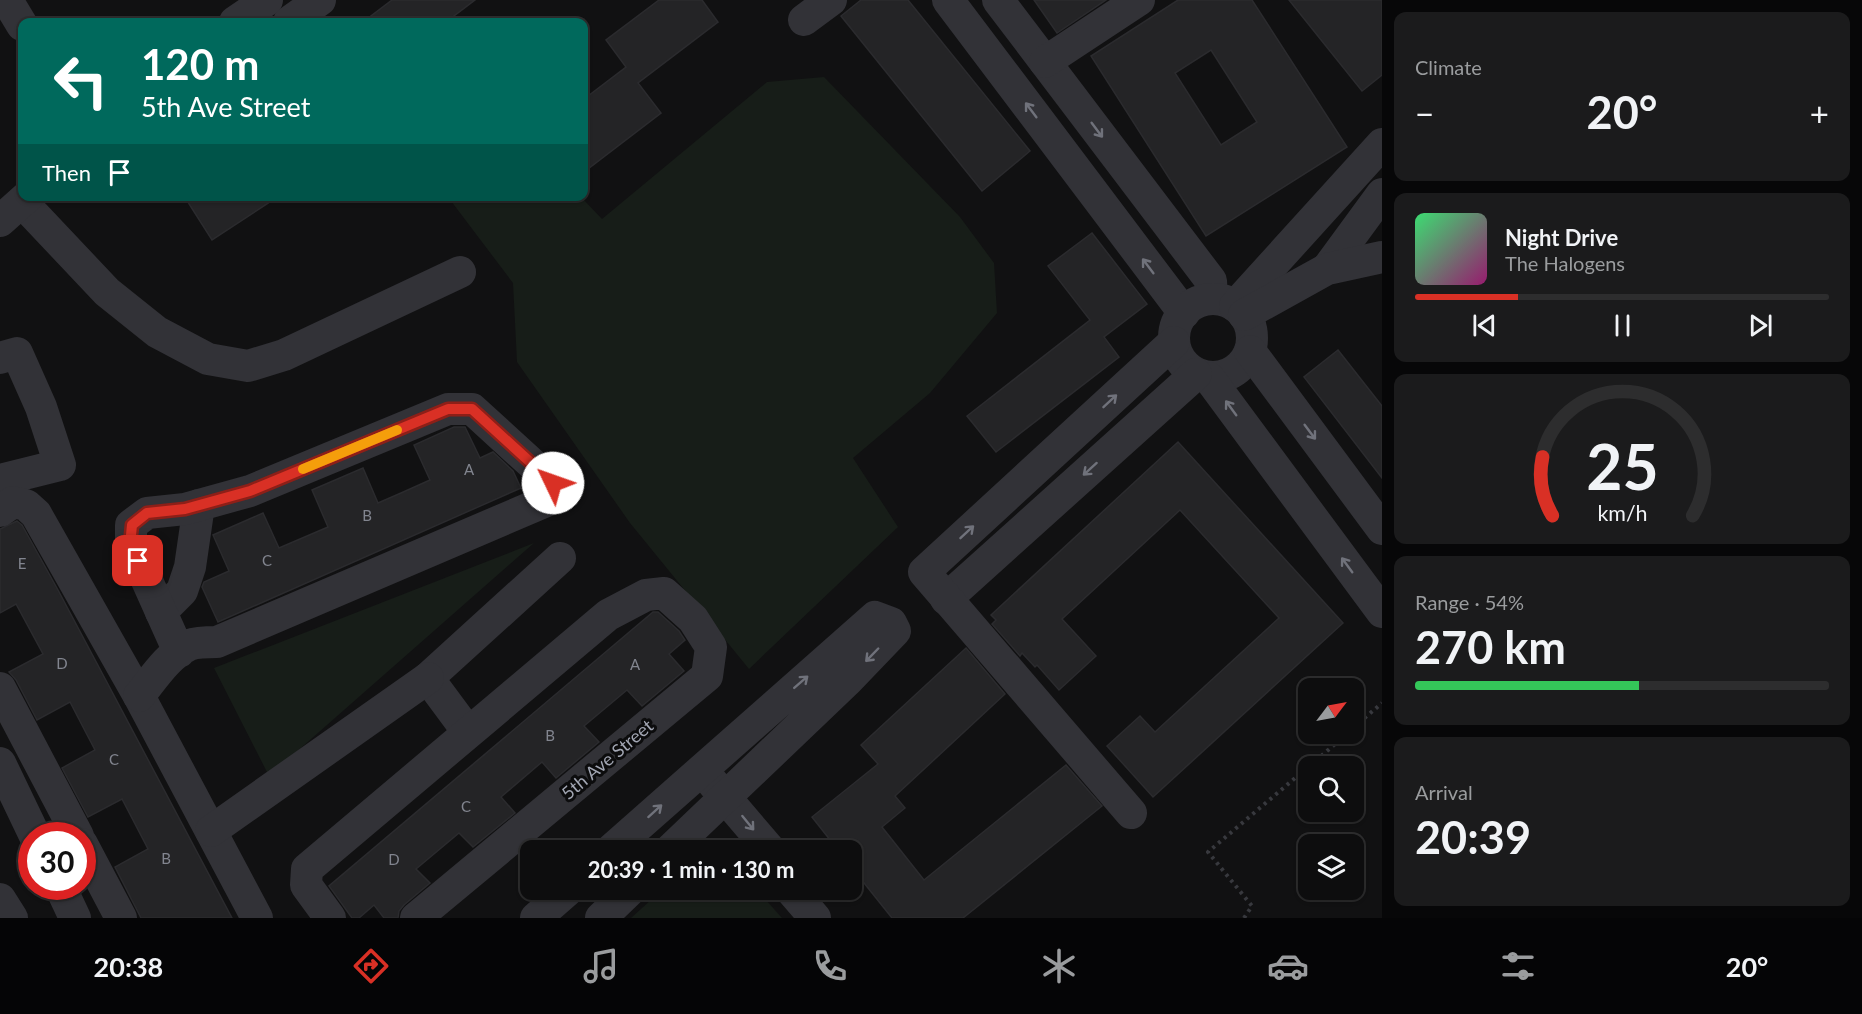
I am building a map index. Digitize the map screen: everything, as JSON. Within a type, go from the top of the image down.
[{"type":"street","points":[[7,0],[18,18]]},
{"type":"street","points":[[241,18],[267,0]]},
{"type":"street","points":[[295,18],[320,0]]},
{"type":"street","points":[[804,20],[831,0]]},
{"type":"street","points":[[948,0],[1184,313]]},
{"type":"street","points":[[946,599],[1202,376],[1222,376],[1234,371],[1244,362],[1250,351],[1252,339],[1250,326],[1230,307],[998,0]]},
{"type":"street","points":[[1045,62],[1139,0]]},
{"type":"street","points":[[1230,307],[1382,144]]},
{"type":"street","points":[[1327,269],[1382,194]]},
{"type":"street","points":[[17,206],[106,292],[157,332],[208,359],[248,366],[284,355],[460,272]]},
{"type":"street","points":[[1382,257],[1327,269],[1230,307],[1199,302],[1184,313],[1175,329],[1174,342],[1185,366],[1202,376],[1382,612]]},
{"type":"street","points":[[1131,813],[924,572],[1174,342]]},
{"type":"street","points":[[1250,351],[1382,529]]},
{"type":"street","points":[[0,358],[17,354],[41,407],[60,465],[0,480]]},
{"type":"street","points":[[139,696],[172,657],[179,652],[190,644],[217,642],[558,496],[553,483],[472,409],[448,409],[250,491],[185,509],[147,513],[132,525],[130,545],[179,652]]},
{"type":"street","points":[[0,511],[13,502],[26,505],[36,514],[139,696],[257,918]]},
{"type":"street","points":[[161,612],[182,591],[190,567],[199,505]]},
{"type":"street","points":[[211,831],[428,678],[561,558]]},
{"type":"street","name":"5th Ave Street","points":[[416,918],[707,676],[711,647],[693,619],[664,593],[646,595],[608,615],[468,732]]},
{"type":"street","points":[[622,840],[875,617],[891,623],[895,631],[848,680],[680,840]]},
{"type":"street","points":[[330,918],[306,885],[308,869],[468,732],[428,678]]},
{"type":"street","points":[[0,688],[71,822]]},
{"type":"street","points":[[0,763],[28,822]]},
{"type":"street","points":[[693,777],[718,804],[759,840]]},
{"type":"street","points":[[718,804],[738,840]]},
{"type":"street","points":[[96,871],[121,918]]},
{"type":"street","points":[[0,899],[12,918]]},
{"type":"street","points":[[67,900],[75,918]]},
{"type":"street","points":[[536,918],[557,900]]},
{"type":"street","points":[[601,918],[620,900]]},
{"type":"street","points":[[800,900],[815,918]]},
{"type":"path","points":[[1364,719],[1382,703]]},
{"type":"path","points":[[1244,918],[1252,906],[1208,852],[1335,744]]},
{"type":"shaded area","points":[[824,77],[960,217],[994,263],[997,313],[930,393],[853,458],[898,527],[749,669],[630,523],[517,362],[513,283],[451,201],[585,201],[602,219],[767,82]]},
{"type":"shaded area","points":[[534,543],[269,776],[214,668]]},
{"type":"shaded area","points":[[651,900],[766,900],[782,918],[631,918]]},
{"type":"building","points":[[392,0],[475,0],[451,18],[368,18]]},
{"type":"building","points":[[659,0],[702,0],[718,22],[638,83],[661,113],[588,169],[588,96],[626,67],[606,40]]},
{"type":"building","points":[[861,0],[908,0],[1030,151],[982,191],[841,16]]},
{"type":"building","points":[[1034,0],[1106,0],[1057,33]]},
{"type":"building","points":[[1178,0],[1252,0],[1347,147],[1206,236],[1091,56]],"holes":[[[1211,50],[1257,122],[1221,145],[1175,73]]]},
{"type":"building","points":[[1289,0],[1382,0],[1382,75],[1362,91]]},
{"type":"building","points":[[187,201],[271,201],[212,240]]},
{"type":"building","points":[[1092,233],[1147,304],[1104,337],[1119,357],[996,452],[967,416],[1090,320],[1048,266]]},
{"type":"building","points":[[1338,350],[1382,406],[1382,478],[1304,377]]},
{"type":"building","points":[[454,427],[465,427],[480,458],[493,452],[513,471],[521,488],[218,622],[202,587],[204,582],[229,571],[213,535],[263,513],[279,548],[328,527],[312,490],[363,468],[378,503],[401,493],[430,480],[414,445]]},
{"type":"building","points":[[1178,442],[1343,623],[1153,797],[1107,746],[1140,716],[1155,732],[1279,618],[1180,510],[1062,619],[1096,656],[1059,690],[1037,665],[1035,667],[1022,653],[1020,656],[992,624],[996,620],[991,615]]},
{"type":"building","points":[[17,521],[22,525],[58,590],[232,918],[141,918],[115,867],[148,849],[122,799],[88,817],[62,768],[95,750],[70,702],[37,720],[16,680],[9,672],[43,654],[16,604],[0,613],[0,529]]},
{"type":"building","points":[[653,612],[658,612],[679,631],[685,640],[669,654],[684,671],[642,706],[627,690],[584,726],[599,742],[556,778],[542,762],[501,797],[515,813],[473,847],[459,833],[416,869],[430,883],[404,905],[399,911],[398,918],[384,918],[374,905],[359,918],[352,918],[329,886]]},
{"type":"building","points":[[966,648],[1005,694],[895,796],[905,808],[882,827],[924,880],[1066,765],[1102,806],[963,918],[892,918],[862,880],[862,840],[830,840],[812,817],[878,764],[861,745]]},
{"type":"slow traffic","points":[[303,469],[397,430]]},
{"type":"route","points":[[138,561],[130,545],[132,525],[147,513],[185,509],[250,491],[448,409],[472,409],[553,483]]}]
